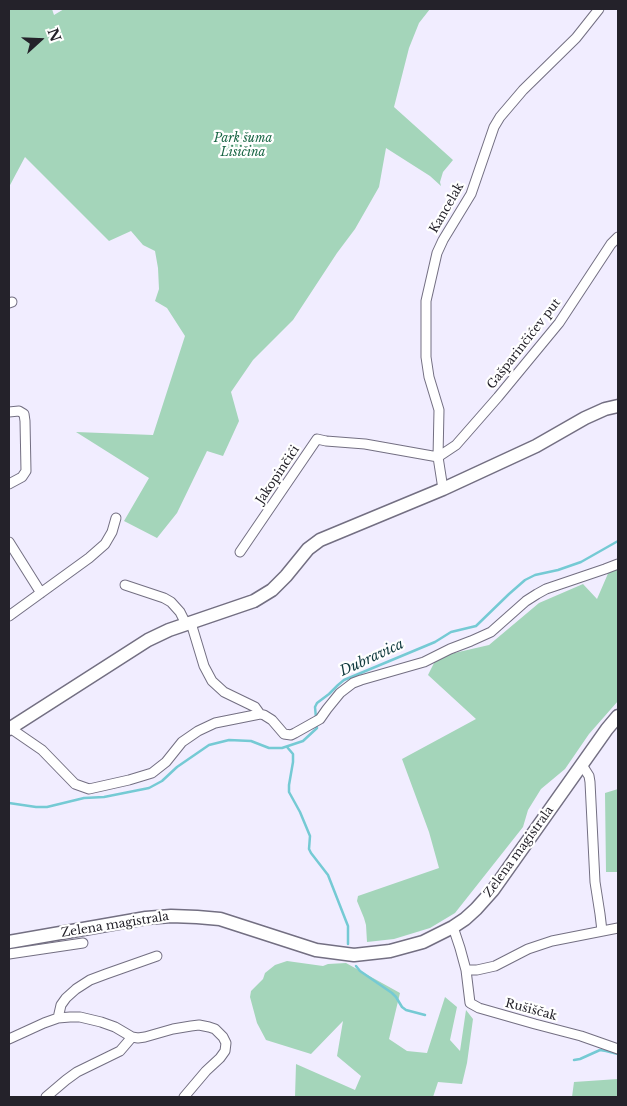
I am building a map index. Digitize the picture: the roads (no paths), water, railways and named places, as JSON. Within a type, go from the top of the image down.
[{"type":"street","name":"Kancelak","points":[[443,489],[438,457],[439,410],[429,377],[425,324],[426,301],[437,253],[472,194],[494,127],[500,117],[523,90],[576,38],[599,9]]},
{"type":"street","name":"Gašparinčićev put","points":[[438,457],[456,445],[498,397],[558,323],[611,244],[618,237]]},
{"type":"street","points":[[618,406],[605,409],[585,418],[536,446],[443,489],[320,540],[308,549],[272,590],[254,600],[169,630],[148,640],[9,728],[42,750],[75,784],[89,789],[152,774],[166,762],[182,742],[198,730],[215,723],[260,714],[269,717],[284,734],[291,735],[320,719],[340,693],[353,683],[424,662],[471,641],[490,632],[526,601],[546,589],[618,564]]},
{"type":"street","points":[[9,412],[19,411],[24,414],[26,471],[22,477],[9,484]]},
{"type":"street","name":"Jakopinčići","points":[[240,552],[317,439],[366,444],[438,457]]},
{"type":"street","points":[[9,616],[89,558],[104,544],[112,532],[116,518]]},
{"type":"street","points":[[9,542],[41,593]]},
{"type":"street","points":[[125,585],[149,592],[171,602],[188,623],[204,666],[212,681],[224,692],[255,707],[260,714]]},
{"type":"street","name":"Zelena magistrala","points":[[9,942],[146,918],[197,916],[220,919],[316,950],[354,955],[390,951],[423,942],[465,919],[494,890],[618,716]]},
{"type":"street","points":[[582,765],[589,776],[590,782],[595,882],[602,931]]},
{"type":"street","name":"Rušiščak","points":[[453,927],[466,970],[470,1003],[479,1008],[581,1036],[618,1049]]},
{"type":"street","points":[[466,970],[477,970],[495,966],[552,941],[618,928]]},
{"type":"street","points":[[9,954],[83,943]]},
{"type":"street","points":[[58,1018],[61,1005],[66,998],[90,980],[157,956]]},
{"type":"street","points":[[9,1039],[58,1018],[80,1017],[96,1020],[115,1027],[132,1037],[144,1037],[173,1029],[199,1025],[214,1029],[223,1037],[226,1043],[225,1050],[184,1097]]},
{"type":"street","points":[[46,1097],[77,1072],[120,1051],[132,1037]]},
{"type":"waterway","name":"Dubravica","points":[[316,718],[315,707],[317,703],[344,680],[435,642],[451,632],[476,626],[525,580],[535,575],[581,562],[618,541]]},
{"type":"waterway","name":"Dubravica","points":[[9,803],[47,807],[84,798],[104,797],[149,788],[162,781],[177,767],[209,745],[229,740],[251,741],[269,748],[282,748],[303,741],[317,728],[316,723]]},
{"type":"waterway","points":[[287,747],[293,754],[289,792],[310,836],[309,849],[328,875],[348,926],[348,944]]},
{"type":"waterway","points":[[356,966],[360,971],[392,993],[406,1010],[425,1015]]},
{"type":"waterway","points":[[574,1060],[600,1050],[618,1054]]},
{"type":"park label","name":"Park šuma Lisičina","points":[[243,146]]}]
